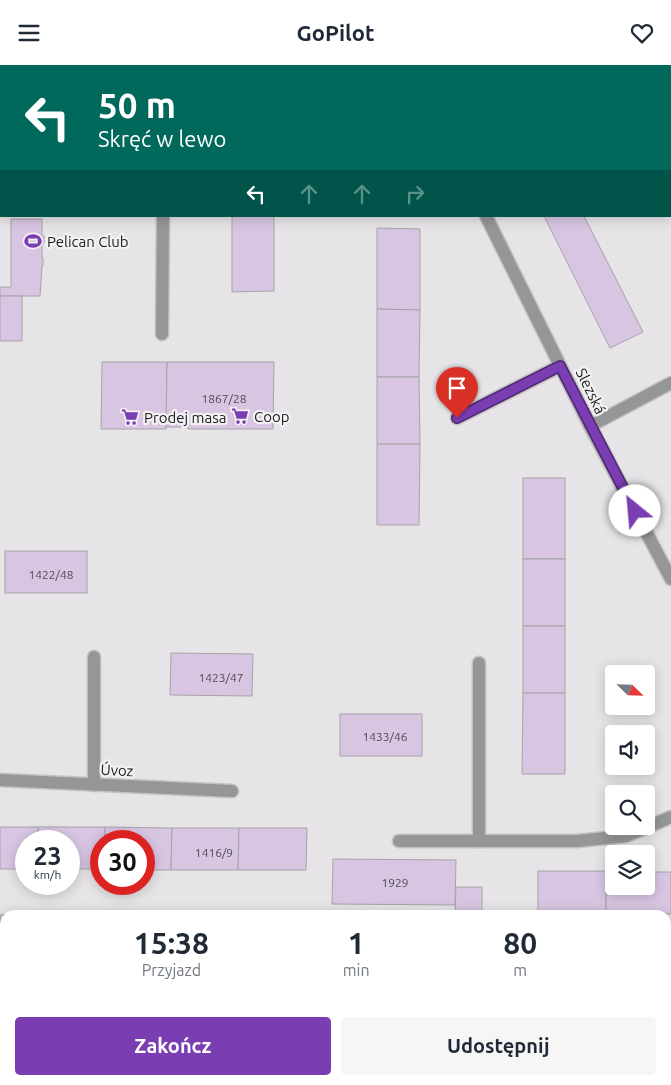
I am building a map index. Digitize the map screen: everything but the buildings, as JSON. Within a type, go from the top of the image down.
[{"type":"street","points":[[162,334],[163,217]]},
{"type":"street","name":"Slezská","points":[[486,217],[590,426],[671,579]]},
{"type":"street","points":[[457,418],[560,366]]},
{"type":"street","points":[[590,426],[671,383]]},
{"type":"street","points":[[94,657],[94,785]]},
{"type":"street","points":[[479,663],[479,841]]},
{"type":"street","name":"Úvoz","points":[[0,780],[232,791]]},
{"type":"street","points":[[399,841],[578,841],[626,836],[671,817]]},
{"type":"place","name":"Pelican Club","points":[[33,241]]},
{"type":"place","name":"Coop","points":[[240,416]]},
{"type":"place","name":"Prodej masa","points":[[130,417]]},
{"type":"route","points":[[457,418],[560,366],[635,511]]}]
